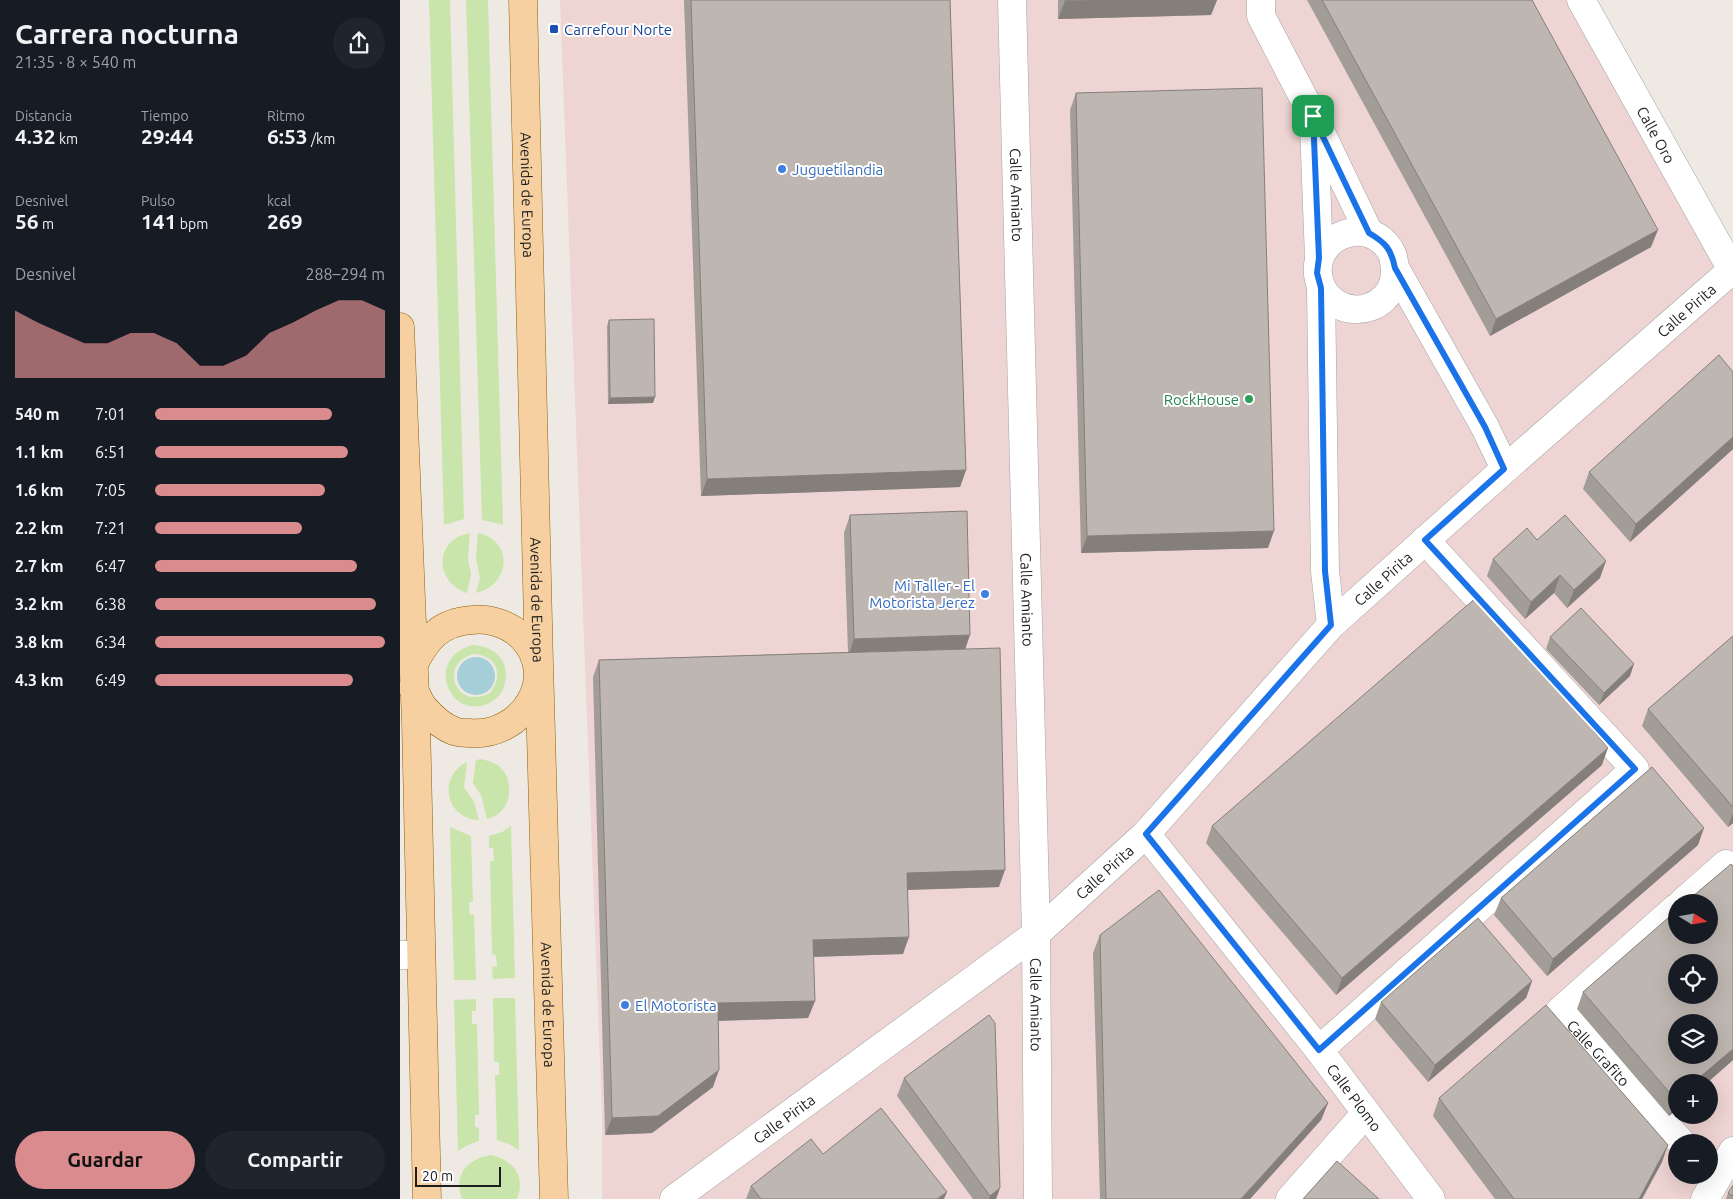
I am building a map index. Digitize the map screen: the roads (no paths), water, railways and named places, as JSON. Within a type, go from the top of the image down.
[{"type":"main road","name":"Avenida de Europa","points":[[523,0],[554,1199]]},
{"type":"main road","points":[[400,328],[413,677],[408,722],[411,955],[427,1199]]},
{"type":"main road","points":[[473,620],[492,620],[509,628],[524,640],[534,655],[539,674],[535,693],[525,709],[511,723],[495,732],[476,734],[455,732],[438,722],[423,707],[413,677],[422,647],[436,632],[454,622],[473,620]]},
{"type":"street","name":"Calle Amianto","points":[[1012,0],[1036,934],[1038,1199]]},
{"type":"street","points":[[1261,0],[1261,16],[1313,116],[1369,233]]},
{"type":"street","name":"Calle Oro","points":[[1581,0],[1732,270]]},
{"type":"street","points":[[1313,116],[1319,258],[1317,273],[1321,288],[1325,571],[1331,625]]},
{"type":"street","points":[[1319,258],[1327,245],[1339,235],[1354,231],[1369,233],[1382,241],[1392,254],[1395,268],[1485,427],[1504,469]]},
{"type":"street","points":[[1321,288],[1330,300],[1343,308],[1358,310],[1373,306],[1385,297],[1393,284],[1395,268]]},
{"type":"street","name":"Calle Pirita","points":[[674,1199],[1036,934],[1146,834],[1331,625],[1504,469],[1732,270]]},
{"type":"street","points":[[1319,1050],[1635,769],[1425,540]]},
{"type":"street","name":"Calle Plomo","points":[[1146,834],[1319,1050],[1431,1199]]},
{"type":"street","points":[[1692,894],[1726,864],[1733,872]]},
{"type":"street","name":"Calle Grafito","points":[[1668,915],[1560,1011],[1674,1134]]},
{"type":"street","points":[[1290,1199],[1366,1113]]},
{"type":"street","points":[[1718,1173],[1733,1151]]},
{"type":"water","points":[[476,657],[490,662],[495,676],[490,690],[476,695],[462,690],[457,676],[462,662]]},
{"type":"place","name":"Carrefour Norte","points":[[554,29]]},
{"type":"place","name":"Juguetilandia","points":[[782,169]]},
{"type":"place","name":"RockHouse","points":[[1249,399]]},
{"type":"place","name":"Mi Taller - El Motorista Jerez","points":[[985,594]]},
{"type":"place","name":"El Motorista","points":[[625,1005]]}]
